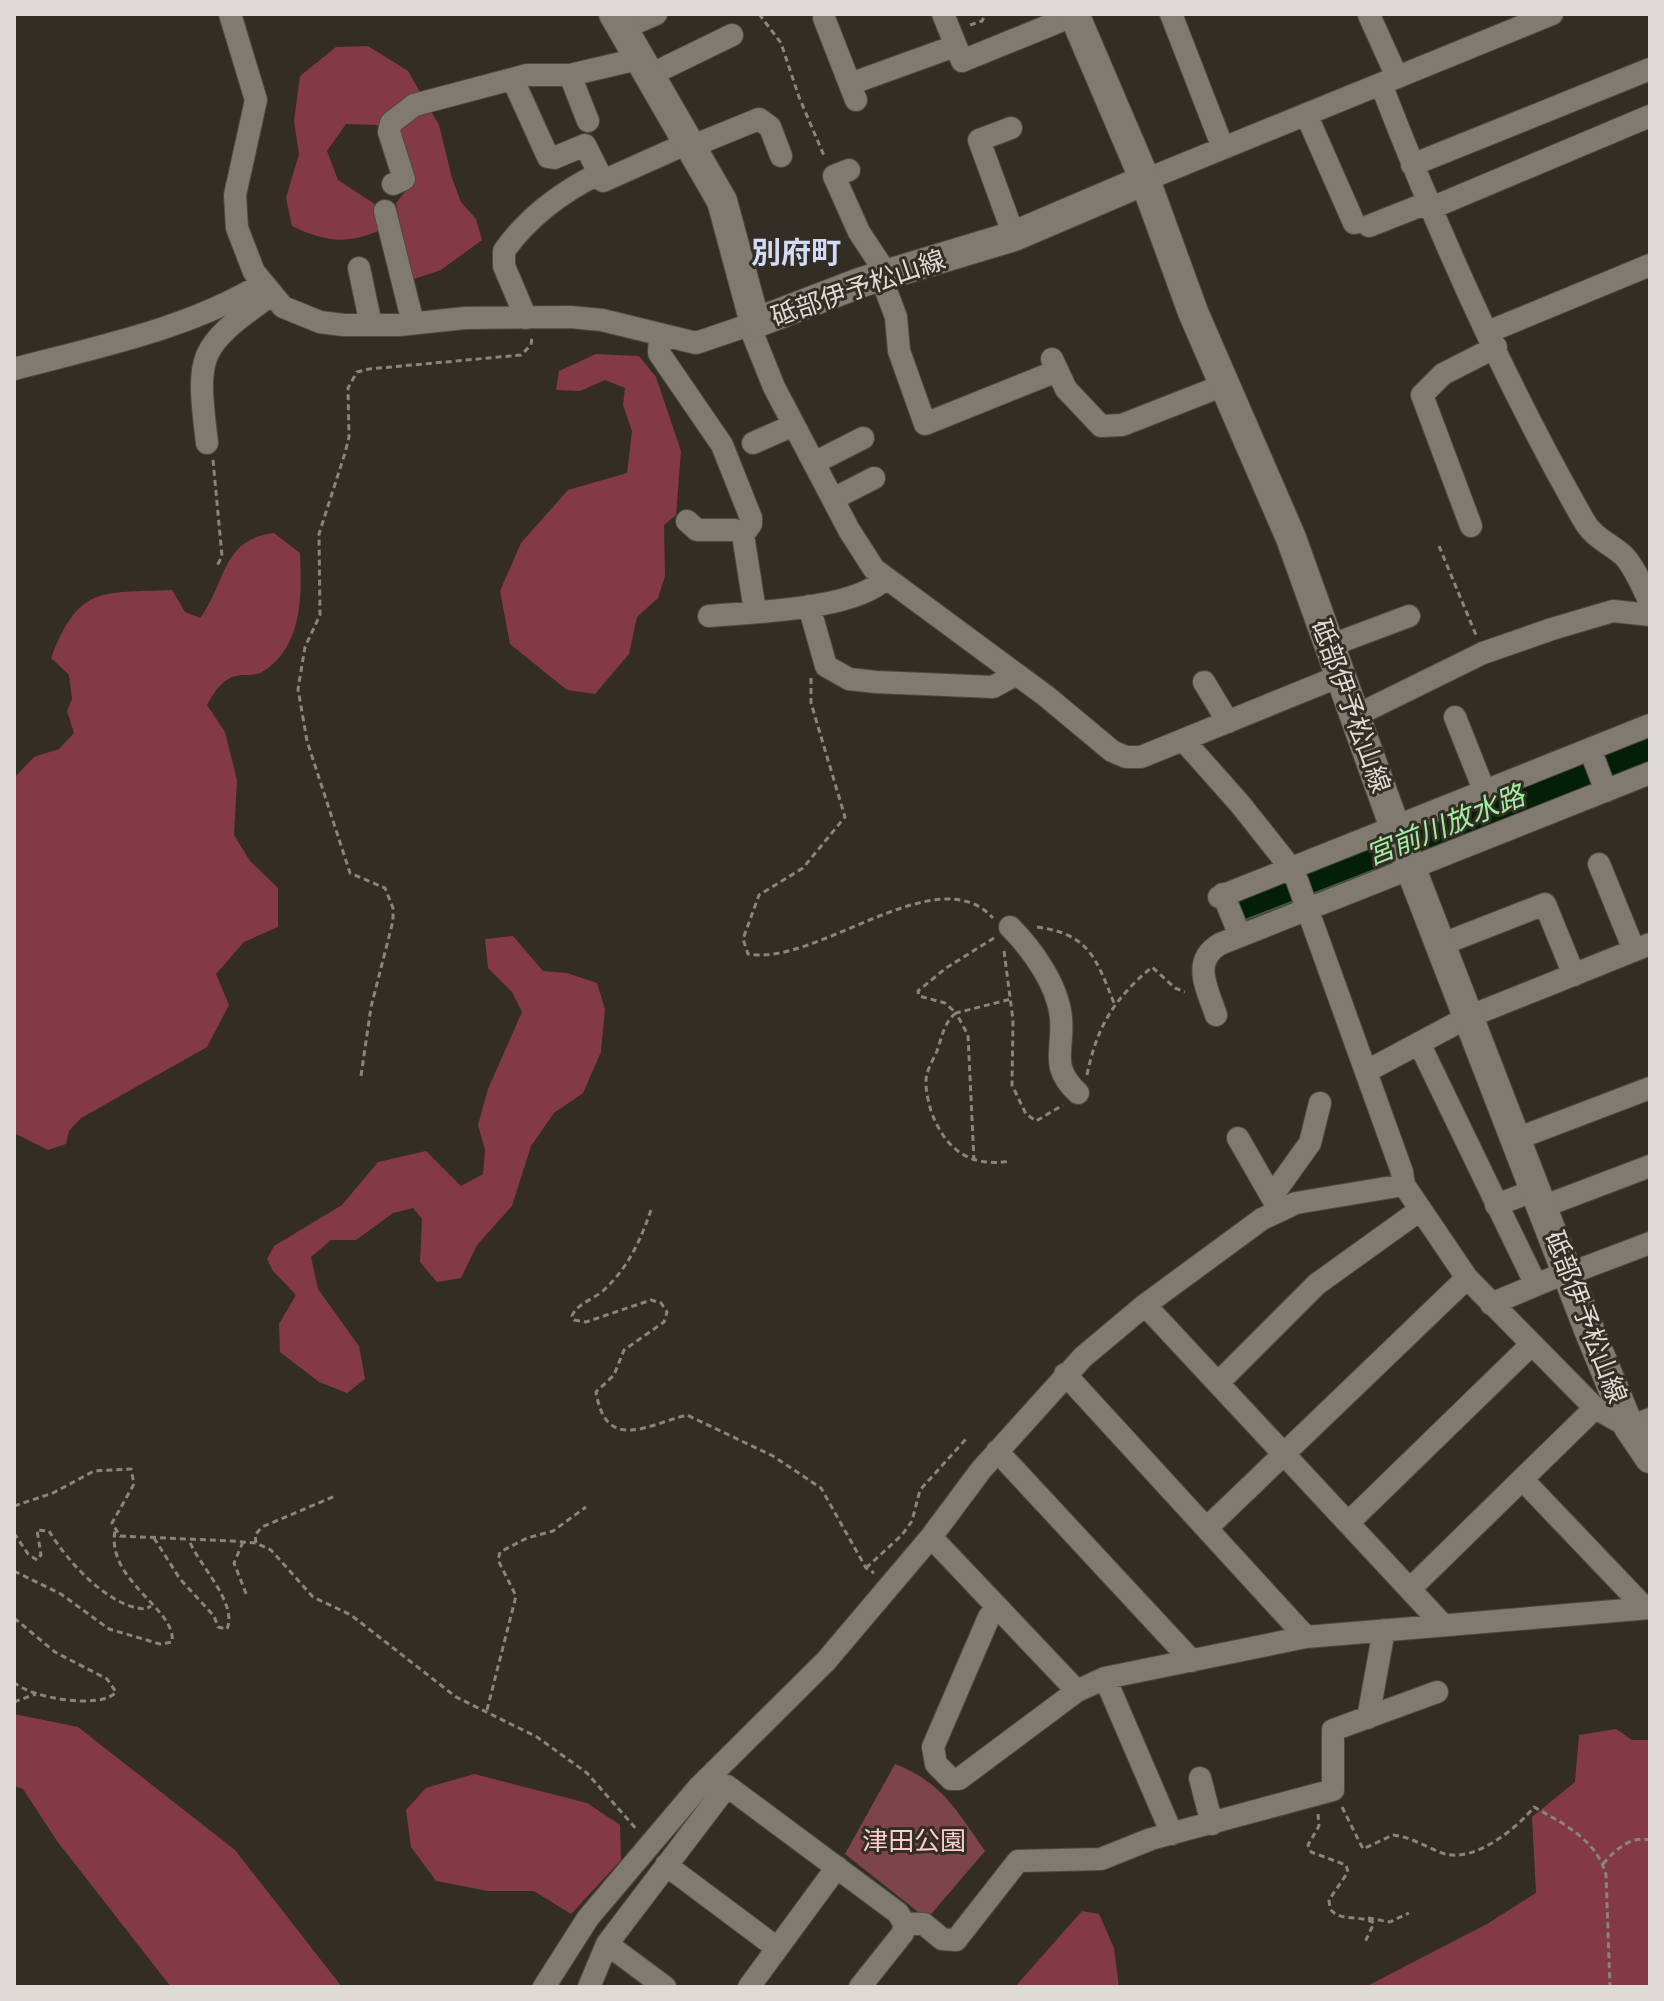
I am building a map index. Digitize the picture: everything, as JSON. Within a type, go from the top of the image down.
[{"type":"main road","name":"砥部伊予松山線","points":[[1075,14],[1145,180],[1193,312],[1291,538],[1402,846],[1568,1273],[1640,1423],[1650,1458]]},
{"type":"main road","name":"砥部伊予松山線","points":[[618,22],[722,201],[752,324],[885,276],[1014,236],[1145,180]]},
{"type":"street","points":[[230,14],[256,100],[235,195],[235,213],[243,244],[267,290],[283,307],[320,322],[371,325],[530,318],[602,320],[696,343],[752,324],[761,358],[794,425],[861,550],[885,579],[1126,757],[1141,757],[1185,742],[1340,676]]},
{"type":"street","points":[[618,22],[656,14]]},
{"type":"street","points":[[943,14],[962,61],[1075,14]]},
{"type":"street","points":[[1171,14],[1223,148]]},
{"type":"street","points":[[1145,180],[1552,14]]},
{"type":"street","points":[[1369,15],[1412,165],[1428,206],[1584,522],[1594,537],[1629,562],[1650,602]]},
{"type":"street","points":[[824,18],[853,92],[955,46]]},
{"type":"street","points":[[393,184],[404,179],[389,132],[391,123],[414,105],[527,75],[570,75],[643,68],[732,35]]},
{"type":"street","points":[[1412,165],[1650,69]]},
{"type":"street","points":[[570,75],[588,121]]},
{"type":"street","points":[[513,80],[548,157],[554,158],[585,145],[603,181],[759,119],[770,127],[782,156]]},
{"type":"street","points":[[1306,114],[1362,224],[1428,206],[1650,116]]},
{"type":"street","points":[[1011,128],[979,140],[1014,236]]},
{"type":"street","points":[[841,173],[859,232],[885,276],[896,317],[899,351],[925,424],[1054,365],[1080,407],[1090,412],[1101,426],[1111,427],[1224,385]]},
{"type":"street","points":[[530,318],[504,266],[504,251],[538,213],[571,188],[598,174]]},
{"type":"street","points":[[385,211],[413,323]]},
{"type":"street","points":[[359,268],[371,325]]},
{"type":"street","points":[[1474,517],[1424,433],[1422,395],[1443,374],[1492,339],[1648,273]]},
{"type":"street","points":[[14,369],[106,345],[267,290]]},
{"type":"street","points":[[207,443],[200,379],[205,358],[215,338],[267,290]]},
{"type":"street","points":[[660,335],[659,353],[722,445],[751,518],[751,524],[743,535],[755,611]]},
{"type":"street","points":[[753,443],[794,425]]},
{"type":"street","points":[[814,463],[863,438]]},
{"type":"street","points":[[833,499],[874,478]]},
{"type":"street","points":[[687,521],[697,530],[735,530],[743,535]]},
{"type":"street","points":[[709,616],[809,606],[874,590],[885,579]]},
{"type":"street","points":[[809,606],[826,666],[849,679],[993,687],[1015,675]]},
{"type":"street","points":[[1355,716],[1483,653],[1596,614],[1613,611],[1650,615]]},
{"type":"street","points":[[1329,646],[1409,616]]},
{"type":"street","points":[[1204,682],[1228,722]]},
{"type":"street","points":[[1455,717],[1484,790]]},
{"type":"street","points":[[1216,1015],[1204,979],[1202,961],[1206,952],[1239,933],[1308,905],[1484,790],[1591,752],[1650,725]]},
{"type":"street","points":[[1185,742],[1240,804],[1292,870],[1308,905],[1404,1185],[1420,1210],[1467,1278],[1530,1346],[1595,1408],[1640,1423]]},
{"type":"street","points":[[1591,752],[1605,787]]},
{"type":"street","points":[[1239,933],[1223,898],[1292,870],[1402,846],[1650,773]]},
{"type":"street","points":[[1367,1071],[1468,1017],[1642,947],[1599,864]]},
{"type":"street","points":[[1440,945],[1545,904],[1574,975]]},
{"type":"street","points":[[1006,928],[1033,953],[1050,988],[1061,1015],[1058,1045],[1061,1073],[1078,1093]]},
{"type":"street","points":[[1419,1043],[1536,1285]]},
{"type":"street","points":[[1516,1139],[1650,1088]]},
{"type":"street","points":[[589,1987],[607,1944],[666,1865],[723,1777],[826,1661],[931,1537],[997,1451],[1065,1374],[1145,1305],[1262,1219],[1276,1204],[1310,1143],[1320,1103]]},
{"type":"street","points":[[1238,1138],[1276,1204]]},
{"type":"street","points":[[1496,1205],[1539,1198],[1650,1166]]},
{"type":"street","points":[[1276,1204],[1404,1185]]},
{"type":"street","points":[[1218,1383],[1317,1284],[1420,1210]]},
{"type":"street","points":[[1491,1304],[1650,1243]]},
{"type":"street","points":[[1209,1526],[1467,1278]]},
{"type":"street","points":[[1145,1305],[1443,1625]]},
{"type":"street","points":[[1348,1523],[1530,1346]]},
{"type":"street","points":[[1065,1374],[1209,1526],[1306,1637]]},
{"type":"street","points":[[1410,1589],[1595,1408]]},
{"type":"street","points":[[997,1451],[1192,1661]]},
{"type":"street","points":[[1523,1480],[1648,1608]]},
{"type":"street","points":[[931,1537],[1077,1691]]},
{"type":"street","points":[[998,1608],[989,1617],[933,1747],[936,1764],[951,1779],[959,1779],[1077,1691],[1105,1678],[1306,1637],[1648,1608]]},
{"type":"street","points":[[1368,1718],[1384,1630]]},
{"type":"street","points":[[1105,1678],[1172,1834]]},
{"type":"street","points":[[904,1923],[924,1924],[942,1939],[956,1940],[1018,1861],[1101,1859],[1172,1834],[1326,1792],[1333,1730],[1437,1692]]},
{"type":"street","points":[[544,1987],[588,1918],[698,1788],[723,1777]]},
{"type":"street","points":[[723,1777],[898,1913],[904,1923],[903,1933],[860,1987]]},
{"type":"street","points":[[1200,1778],[1212,1824]]},
{"type":"street","points":[[666,1865],[777,1948]]},
{"type":"street","points":[[749,1987],[837,1867]]},
{"type":"street","points":[[607,1944],[665,1987]]},
{"type":"path","points":[[759,14],[781,43],[799,97],[841,173]]},
{"type":"path","points":[[361,1076],[371,1007],[393,908],[385,888],[350,873],[307,741],[298,689],[305,647],[320,615],[319,534],[349,437],[348,388],[357,372],[369,369],[521,355],[531,345],[530,318]]},
{"type":"path","points":[[207,443],[215,471],[214,494],[222,556],[217,566]]},
{"type":"path","points":[[1439,546],[1483,653]]},
{"type":"path","points":[[826,666],[809,681],[808,689],[845,817],[803,868],[759,895],[743,939],[748,954],[809,945],[923,901],[975,905],[1006,928]]},
{"type":"path","points":[[974,1161],[968,1035],[956,1013],[945,1003],[919,996],[918,991],[935,975],[1006,928],[1062,930],[1082,942],[1099,967],[1114,1003]]},
{"type":"path","points":[[1011,999],[950,1017],[927,1076],[939,1133],[949,1147],[974,1161],[987,1164],[1011,1161]]},
{"type":"path","points":[[651,1210],[641,1241],[626,1264],[609,1286],[580,1306],[572,1316],[574,1320],[586,1322],[651,1300],[661,1303],[667,1312],[664,1322],[624,1350],[614,1375],[596,1392],[599,1408],[609,1423],[621,1431],[640,1430],[687,1415],[773,1456],[821,1488],[866,1568],[891,1584]]},
{"type":"path","points":[[866,1568],[902,1535],[912,1521],[920,1490],[966,1439]]},
{"type":"path","points":[[14,1506],[53,1493],[94,1471],[131,1469],[134,1484],[112,1523],[117,1556],[151,1606],[168,1620],[172,1642],[160,1644],[146,1637],[109,1629],[61,1594],[14,1571]]},
{"type":"path","points":[[256,1543],[255,1535],[262,1527],[335,1496]]},
{"type":"path","points":[[487,1710],[516,1596],[498,1560],[500,1552],[527,1538],[553,1531],[586,1507]]},
{"type":"path","points":[[14,1533],[28,1554],[37,1560],[41,1555],[37,1530],[49,1531],[58,1545],[108,1596],[124,1606],[146,1609],[151,1606]]},
{"type":"path","points":[[115,1531],[120,1536],[256,1543],[271,1550],[313,1597],[351,1615],[456,1697],[537,1737],[587,1773],[651,1846]]},
{"type":"path","points":[[154,1538],[180,1579],[214,1616],[218,1627],[227,1629],[230,1623],[216,1584],[189,1539]]},
{"type":"path","points":[[243,1542],[234,1563],[247,1596]]},
{"type":"path","points":[[14,1618],[55,1652],[107,1679],[116,1692],[107,1699],[97,1701],[36,1694],[14,1682]]},
{"type":"path","points":[[14,1702],[36,1694]]},
{"type":"path","points":[[1326,1792],[1363,1849],[1393,1835],[1446,1854],[1462,1855],[1512,1833],[1534,1807],[1577,1830],[1603,1864],[1608,1893],[1610,1987]]},
{"type":"path","points":[[1326,1792],[1319,1826],[1308,1845],[1318,1857],[1346,1865],[1348,1872],[1329,1900],[1330,1909],[1342,1918],[1390,1922],[1409,1913]]},
{"type":"path","points":[[1603,1864],[1618,1848],[1639,1838],[1650,1840]]},
{"type":"path","points":[[1364,1944],[1375,1928],[1366,1918]]},
{"type":"green space","name":"津田公園","points":[[895,1764],[937,1789],[985,1851],[927,1919],[845,1854]]},
{"type":"shaded area","points":[[368,46],[408,71],[439,125],[452,178],[461,202],[476,219],[482,240],[441,270],[411,280],[396,203],[410,186],[377,125],[346,124],[327,151],[338,180],[376,205],[378,231],[345,240],[314,235],[292,226],[286,198],[299,154],[294,121],[300,76],[336,47]]},
{"type":"shaded area","points":[[596,354],[639,356],[656,377],[681,451],[676,515],[664,525],[665,576],[658,598],[637,617],[629,654],[595,694],[567,690],[510,644],[500,591],[521,543],[568,490],[627,473],[632,431],[623,405],[625,388],[605,380],[580,391],[556,390],[559,371]]},
{"type":"shaded area","points":[[274,533],[300,553],[300,602],[293,635],[275,662],[260,673],[236,676],[226,681],[207,705],[225,732],[237,780],[234,835],[250,861],[278,888],[278,927],[244,942],[216,974],[229,1005],[207,1047],[81,1118],[69,1131],[66,1144],[48,1150],[14,1133],[14,778],[34,757],[59,749],[74,733],[67,711],[72,699],[69,675],[51,658],[72,617],[95,598],[127,592],[172,590],[185,612],[200,618],[234,553],[257,537]]},
{"type":"shaded area","points":[[513,936],[543,971],[567,973],[597,983],[605,1009],[601,1052],[583,1093],[554,1113],[531,1146],[512,1206],[477,1245],[461,1278],[437,1282],[420,1262],[422,1219],[413,1208],[393,1213],[356,1240],[331,1240],[311,1257],[318,1289],[359,1346],[365,1379],[347,1393],[319,1382],[280,1352],[279,1324],[296,1295],[273,1271],[267,1259],[274,1246],[342,1205],[378,1162],[426,1151],[461,1186],[483,1174],[485,1150],[478,1125],[488,1089],[522,1012],[512,992],[488,968],[485,939]]},
{"type":"shaded area","points":[[14,1714],[78,1727],[235,1850],[342,1987],[171,1987],[57,1841],[23,1789],[14,1786]]},
{"type":"shaded area","points":[[1616,1729],[1632,1740],[1650,1740],[1650,1987],[1365,1987],[1487,1924],[1536,1893],[1532,1817],[1575,1782],[1579,1735]]},
{"type":"shaded area","points":[[474,1774],[587,1803],[620,1825],[621,1860],[571,1914],[534,1891],[488,1891],[436,1881],[411,1847],[406,1810],[426,1788]]},
{"type":"shaded area","points":[[1082,1911],[1099,1914],[1114,1948],[1119,1987],[1015,1987]]},
{"type":"water","name":"宮前川放水路","points":[[1650,733],[1650,763],[1245,920],[1236,897]]},
{"type":"district","name":"別府町","points":[[796,253]]}]
